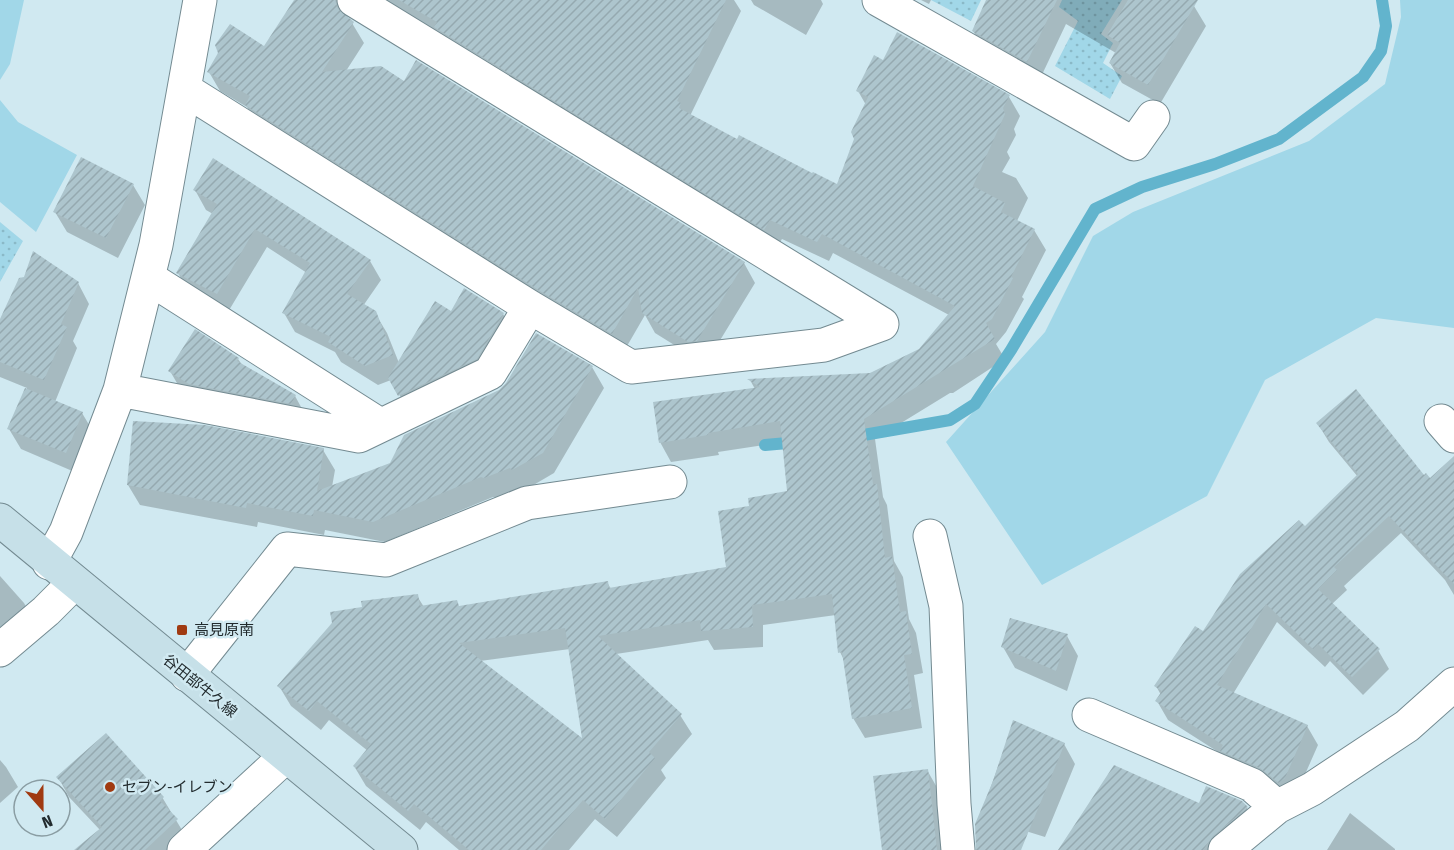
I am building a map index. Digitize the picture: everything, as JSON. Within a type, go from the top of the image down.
[{"type":"main road","name":"谷田部牛久線","points":[[0,520],[401,850]]},
{"type":"street","points":[[0,650],[46,611],[62,573],[66,532],[120,390],[149,278],[200,0]]},
{"type":"street","points":[[184,89],[631,367],[824,345],[882,324],[354,0]]},
{"type":"street","points":[[879,0],[1134,144],[1153,117]]},
{"type":"street","points":[[149,278],[380,425]]},
{"type":"street","points":[[120,390],[358,436],[490,373],[530,306]]},
{"type":"street","points":[[187,675],[286,549],[386,560],[527,504],[670,482]]},
{"type":"street","points":[[930,536],[946,606],[958,850]]},
{"type":"street","points":[[1226,850],[1277,807],[1312,789],[1407,726],[1454,684]]},
{"type":"street","points":[[1089,715],[1252,785],[1277,807]]},
{"type":"street","points":[[183,850],[286,756]]},
{"type":"shaded area","points":[[0,0],[24,0],[10,64],[0,80]]},
{"type":"shaded area","points":[[931,0],[981,0],[971,21]]},
{"type":"shaded area","points":[[1062,0],[1122,0],[1101,34],[1113,43],[1103,63],[1122,76],[1110,99],[1055,66],[1078,21],[1059,7]]},
{"type":"shaded area","points":[[1400,0],[1454,0],[1454,328],[1376,318],[1265,380],[1207,496],[1042,585],[946,442],[1045,332],[1093,236],[1133,212],[1309,141],[1385,84],[1401,17]]},
{"type":"shaded area","points":[[0,100],[18,122],[77,155],[36,232],[0,202]]},
{"type":"shaded area","points":[[0,222],[23,241],[0,282]]},
{"type":"building","points":[[294,0],[335,0],[338,9],[354,22],[322,72],[381,66],[404,81],[416,60],[745,262],[697,341],[688,342],[642,313],[638,288],[612,334],[245,105],[250,96],[207,72],[218,53],[215,45],[230,24],[264,46]]},
{"type":"building","points":[[399,0],[726,0],[677,101],[681,103],[679,108],[737,139],[739,135],[837,184],[854,139],[851,132],[868,97],[856,91],[874,55],[883,60],[897,32],[1010,95],[1003,108],[1005,114],[973,186],[1005,203],[1001,212],[1035,229],[992,319],[986,323],[995,339],[864,419],[873,484],[877,484],[885,558],[892,556],[900,612],[906,611],[912,654],[904,655],[912,708],[852,719],[842,652],[838,653],[832,594],[752,605],[753,627],[701,631],[700,620],[598,636],[682,714],[649,752],[655,758],[605,819],[583,800],[541,850],[469,850],[414,804],[408,811],[353,766],[371,744],[317,701],[309,711],[277,686],[332,623],[330,612],[362,607],[361,601],[418,594],[420,606],[457,600],[459,606],[608,581],[609,588],[726,567],[718,511],[749,506],[748,498],[787,491],[780,421],[659,443],[653,402],[760,387],[747,379],[870,373],[919,349],[955,306],[822,234],[817,242],[770,220],[764,230],[434,27],[437,22]],"holes":[[[565,628],[582,738],[459,643]]]},
{"type":"building","points":[[986,0],[1057,0],[1027,62],[972,31]]},
{"type":"building","points":[[1128,0],[1198,0],[1148,85],[1109,63],[1120,43],[1107,35]]},
{"type":"building","points":[[81,157],[134,184],[106,238],[53,212]]},
{"type":"building","points":[[213,158],[371,260],[347,294],[376,311],[393,355],[365,366],[328,342],[331,337],[282,313],[310,263],[255,229],[217,294],[176,273],[217,204],[193,190]]},
{"type":"building","points":[[33,251],[79,282],[61,324],[67,327],[44,380],[0,362],[0,319],[19,278],[24,277]]},
{"type":"building","points":[[464,288],[504,313],[477,359],[398,396],[388,378],[435,301],[451,311]]},
{"type":"building","points":[[195,329],[239,358],[237,361],[296,395],[291,404],[189,384],[168,371]]},
{"type":"building","points":[[536,333],[593,366],[543,453],[512,470],[510,468],[484,478],[481,477],[373,522],[314,510],[313,516],[247,503],[246,508],[127,485],[133,421],[205,425],[324,448],[317,491],[390,463],[404,435],[499,390],[506,383]]},
{"type":"building","points":[[25,388],[83,412],[66,453],[7,429]]},
{"type":"building","points":[[1356,389],[1424,475],[1426,473],[1430,478],[1454,456],[1454,584],[1389,516],[1334,567],[1337,570],[1318,589],[1380,649],[1352,677],[1318,644],[1313,649],[1266,604],[1217,685],[1308,725],[1285,778],[1279,783],[1260,768],[1220,751],[1223,745],[1155,701],[1162,691],[1154,686],[1195,626],[1203,631],[1240,574],[1299,520],[1305,526],[1358,474],[1316,423]]},
{"type":"building","points":[[1010,618],[1068,634],[1056,671],[1001,647]]},
{"type":"building","points":[[1013,720],[1065,743],[1021,850],[976,850],[975,824],[993,781]]},
{"type":"building","name":"セブン-イレブン","points":[[106,733],[164,797],[160,801],[178,819],[145,850],[74,850],[102,827],[72,794],[72,778],[56,777]]},
{"type":"building","points":[[1114,765],[1199,803],[1206,786],[1242,801],[1248,807],[1213,836],[1203,850],[1058,850]]},
{"type":"building","points":[[928,769],[937,850],[882,850],[873,776]]},
{"type":"waterway","points":[[852,437],[950,420],[975,404],[1011,350],[1095,209],[1142,187],[1215,164],[1279,139],[1363,77],[1381,51],[1386,26],[1382,0]]},
{"type":"waterway","points":[[765,445],[799,442]]},
{"type":"place","name":"高見原南","points":[[182,630]]},
{"type":"place","name":"セブン-イレブン","points":[[110,787]]}]
